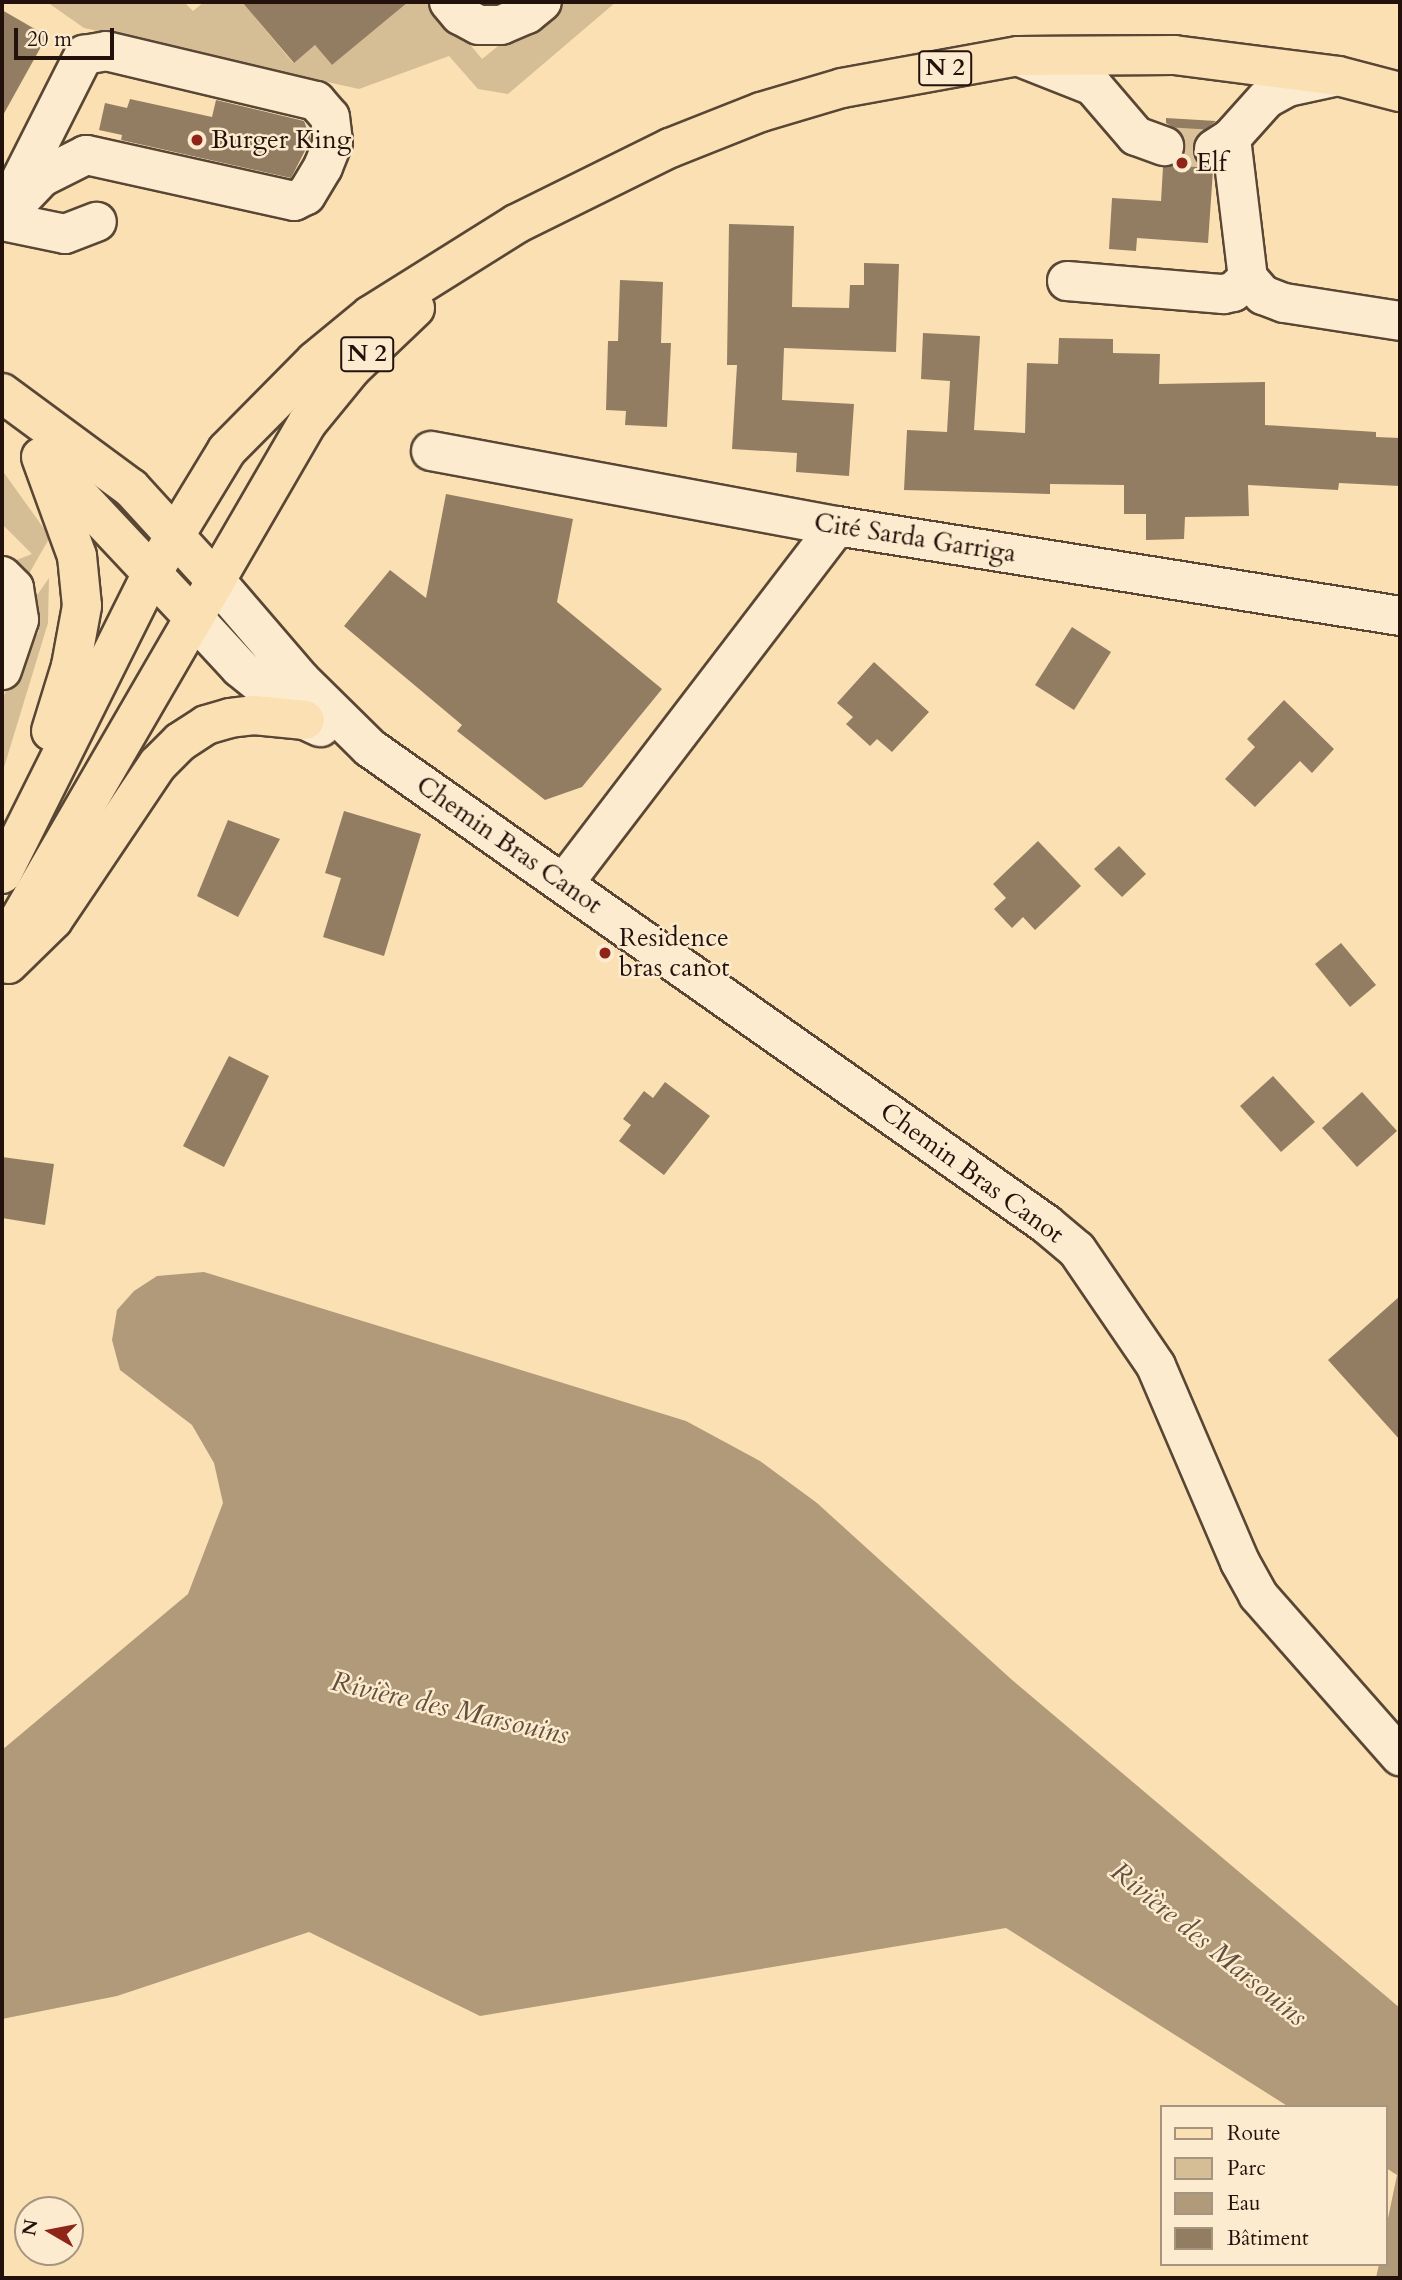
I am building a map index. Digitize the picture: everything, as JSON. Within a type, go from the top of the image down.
[{"type":"main road","name":"N 2","points":[[2,874],[24,824],[151,575],[227,450],[315,361],[415,284],[516,224],[670,148],[761,112],[842,88],[1018,56],[1174,55],[1338,76],[1400,92]]},
{"type":"main road","name":"N 2","points":[[2,949],[307,423],[352,369],[516,224]]},
{"type":"main road","points":[[2,393],[131,488],[215,580]]},
{"type":"main road","points":[[2,407],[41,457],[193,617]]},
{"type":"main road","points":[[24,824],[71,666],[82,606],[77,556],[41,457]]},
{"type":"main road","points":[[2,970],[53,920],[158,764],[180,742],[206,725],[230,718],[254,715],[305,720]]},
{"type":"street","points":[[449,2],[460,15],[490,25],[527,14],[542,2]]},
{"type":"street","points":[[106,51],[316,101],[330,117],[333,142],[323,167],[306,195],[294,201],[86,155],[42,177],[2,219],[83,55],[106,51]]},
{"type":"street","points":[[1018,56],[1093,86],[1136,136],[1164,146]]},
{"type":"street","points":[[1338,76],[1288,87],[1265,99],[1223,144],[1248,278],[1263,295],[1284,303],[1400,321]]},
{"type":"street","points":[[2,219],[65,234],[97,222]]},
{"type":"street","points":[[1067,281],[1223,294],[1233,292],[1248,278]]},
{"type":"street","name":"Cité Sarda Garriga","points":[[431,451],[836,526],[1400,616]]},
{"type":"street","points":[[564,883],[836,526]]},
{"type":"street","points":[[2,576],[14,588],[19,620],[2,670]]},
{"type":"street","name":"Chemin Bras Canot","points":[[215,580],[301,680],[370,748],[564,883],[1077,1250],[1156,1366],[1240,1562],[1258,1595],[1400,1756]]},
{"type":"street","name":"Chemin Bras Canot","points":[[193,617],[240,668],[305,720],[370,748]]},
{"type":"green space","points":[[47,2],[184,2],[193,11],[204,2],[242,2],[293,63],[315,45],[332,65],[399,9],[393,2],[435,2],[482,59],[553,2],[616,2],[508,94],[478,89],[449,56],[359,89],[84,28]]},
{"type":"green space","points":[[2,470],[50,537],[26,579],[6,564],[32,554],[2,524]]},
{"type":"green space","points":[[49,578],[48,623],[2,774],[2,699],[39,631],[35,598]]},
{"type":"water","name":"Rivière des Marsouins","points":[[204,1272],[686,1421],[760,1461],[817,1503],[1011,1679],[1400,2008],[1400,2278],[1376,2278],[1379,2266],[1388,2266],[1388,2218],[1397,2175],[1388,2169],[1388,2105],[1286,2105],[1006,1928],[480,2016],[309,1932],[117,1996],[2,2019],[2,1750],[188,1594],[223,1503],[214,1463],[192,1425],[120,1370],[112,1340],[117,1310],[134,1291],[157,1276]]},
{"type":"building","points":[[242,2],[408,2],[332,65],[315,45],[294,63]]},
{"type":"building","points":[[2,10],[47,36],[2,117]]},
{"type":"building","points":[[130,99],[212,117],[216,100],[304,121],[311,139],[291,178],[121,140],[122,135],[99,130],[105,103],[127,108]]},
{"type":"building","points":[[1166,118],[1216,121],[1195,138],[1192,149],[1196,161],[1213,170],[1208,243],[1137,238],[1136,251],[1109,249],[1112,198],[1161,201],[1163,167],[1178,163],[1184,154],[1181,132],[1166,123]]},
{"type":"building","points":[[729,224],[794,226],[792,307],[849,308],[850,285],[864,285],[864,263],[899,264],[896,352],[784,348],[782,400],[854,404],[849,476],[796,472],[797,453],[732,449],[737,365],[727,365]]},
{"type":"building","points":[[620,280],[663,282],[661,343],[671,343],[667,427],[625,425],[626,411],[606,410],[608,341],[618,341]]},
{"type":"building","points":[[923,333],[980,336],[974,430],[1025,433],[1027,363],[1058,364],[1059,338],[1113,339],[1113,353],[1160,354],[1159,384],[1265,382],[1265,425],[1376,432],[1376,437],[1400,438],[1400,486],[1339,483],[1338,490],[1248,485],[1249,516],[1185,517],[1184,539],[1146,540],[1146,514],[1124,514],[1124,485],[1050,484],[1050,494],[904,490],[907,430],[947,432],[950,381],[921,379]]},
{"type":"building","points":[[446,494],[573,519],[557,602],[662,689],[582,787],[545,800],[457,731],[462,725],[344,626],[390,570],[426,598]]},
{"type":"building","points":[[1072,627],[1111,652],[1074,710],[1035,685]]},
{"type":"building","points":[[874,662],[929,712],[892,752],[877,739],[870,746],[846,724],[853,717],[837,703]]},
{"type":"building","points":[[1284,700],[1334,749],[1312,773],[1300,761],[1255,807],[1225,779],[1255,747],[1247,739]]},
{"type":"building","points":[[344,811],[421,834],[384,956],[323,937],[341,878],[325,873]]},
{"type":"building","points":[[228,820],[280,839],[238,917],[197,896]]},
{"type":"building","points":[[1038,841],[1081,886],[1035,930],[1023,917],[1012,928],[994,909],[1006,898],[993,884]]},
{"type":"building","points":[[1119,846],[1146,874],[1122,897],[1094,869]]},
{"type":"building","points":[[1341,943],[1376,985],[1350,1007],[1315,964]]},
{"type":"building","points":[[229,1056],[269,1076],[224,1167],[183,1146]]},
{"type":"building","points":[[1273,1076],[1315,1122],[1281,1152],[1240,1106]]},
{"type":"building","points":[[665,1082],[710,1116],[664,1175],[619,1141],[631,1125],[623,1119],[644,1091],[653,1098]]},
{"type":"building","points":[[1362,1092],[1397,1131],[1357,1167],[1322,1128]]},
{"type":"building","points":[[2,1157],[54,1164],[45,1225],[2,1218]]},
{"type":"building","points":[[1400,1296],[1400,1440],[1328,1360]]},
{"type":"tunnel","points":[[1164,146],[1214,149]]},
{"type":"place","name":"Burger King","points":[[197,140]]},
{"type":"place","name":"Elf","points":[[1182,163]]},
{"type":"place","name":"Residence bras canot","points":[[605,953]]}]
